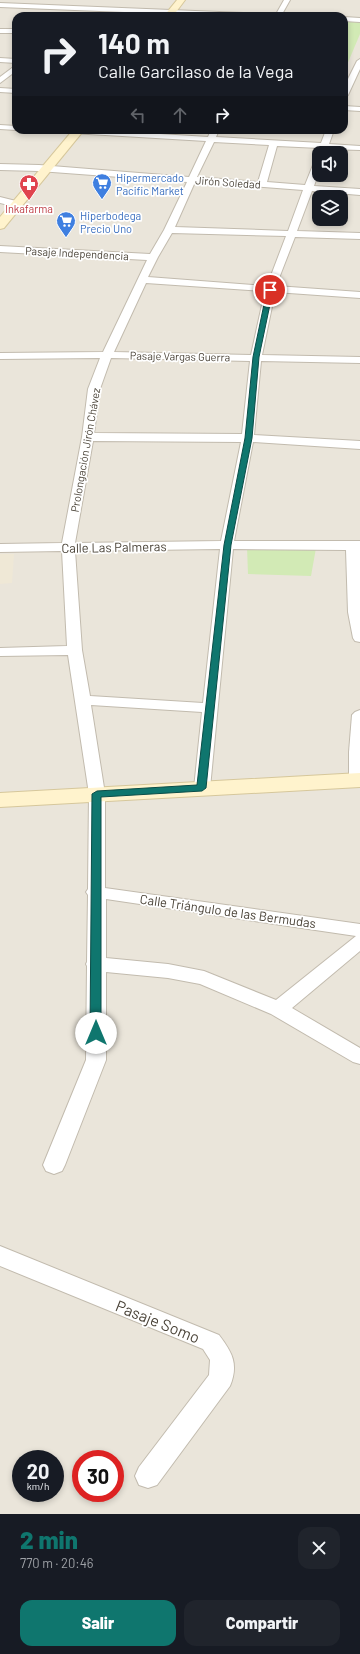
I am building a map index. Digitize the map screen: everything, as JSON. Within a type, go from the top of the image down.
[{"type":"main road","points":[[173,12],[181,0]]},
{"type":"main road","points":[[174,12],[187,0]]},
{"type":"main road","points":[[0,214],[9,202],[43,168],[71,134]]},
{"type":"main road","points":[[0,224],[9,202]]},
{"type":"main road","points":[[0,800],[359,780]]},
{"type":"street","points":[[72,12],[84,0]]},
{"type":"street","points":[[280,12],[287,0]]},
{"type":"street","points":[[0,5],[140,12]]},
{"type":"street","points":[[348,19],[360,20]]},
{"type":"street","points":[[0,31],[12,31]]},
{"type":"street","points":[[0,60],[12,61]]},
{"type":"street","points":[[348,89],[357,76],[360,61]]},
{"type":"street","points":[[0,81],[12,70]]},
{"type":"street","points":[[0,90],[12,91]]},
{"type":"street","points":[[348,108],[360,109]]},
{"type":"street","points":[[0,128],[12,128]]},
{"type":"street","points":[[177,134],[212,135],[312,148]]},
{"type":"street","points":[[324,146],[329,134]]},
{"type":"street","name":"Prolongación Jirón Chávez","points":[[54,1165],[96,1060],[95,892],[97,794],[75,650],[68,547],[88,437],[94,389],[107,355],[153,256],[169,230],[212,135]]},
{"type":"street","points":[[262,184],[274,143]]},
{"type":"street","points":[[348,148],[360,148]]},
{"type":"street","name":"Jirón Soledad","points":[[0,166],[360,192]]},
{"type":"street","points":[[202,788],[227,545],[248,438],[256,357],[270,290],[312,178]]},
{"type":"street","points":[[169,230],[360,236]]},
{"type":"street","name":"Pasaje Independencia","points":[[0,249],[153,256]]},
{"type":"street","points":[[143,280],[270,290],[360,294]]},
{"type":"street","name":"Pasaje Vargas Guerra","points":[[0,356],[107,355],[360,360]]},
{"type":"street","points":[[88,437],[248,438],[360,445]]},
{"type":"street","name":"Calle Las Palmeras","points":[[0,548],[227,545],[356,546]]},
{"type":"street","points":[[356,546],[355,612],[360,638]]},
{"type":"street","points":[[0,652],[75,650]]},
{"type":"street","points":[[83,700],[210,708]]},
{"type":"street","points":[[359,780],[357,752],[360,715]]},
{"type":"street","name":"Calle Triángulo de las Bermudas","points":[[95,892],[360,930]]},
{"type":"street","points":[[278,1009],[360,941]]},
{"type":"street","points":[[95,964],[168,971],[204,978],[278,1009],[360,1057]]},
{"type":"street","name":"Pasaje Somo","points":[[0,1256],[211,1342],[222,1358],[221,1378],[148,1476]]},
{"type":"shaded area","points":[[0,0],[360,0],[360,1514],[0,1514]]},
{"type":"shaded area","points":[[0,554],[14,554],[12,583],[0,584]]},
{"type":"green space","points":[[348,21],[360,22],[360,34],[348,62]]},
{"type":"green space","points":[[247,547],[316,548],[311,576],[248,574]]},
{"type":"place","name":"Hipermercado Pacific Market","points":[[102,200]]},
{"type":"place","name":"Inkafarma","points":[[29,201]]},
{"type":"place","name":"Hiperbodega Precio Uno","points":[[66,238]]},
{"type":"route","points":[[96,1033],[95,892],[97,794],[202,788],[227,545],[248,438],[256,357],[270,290]]}]
